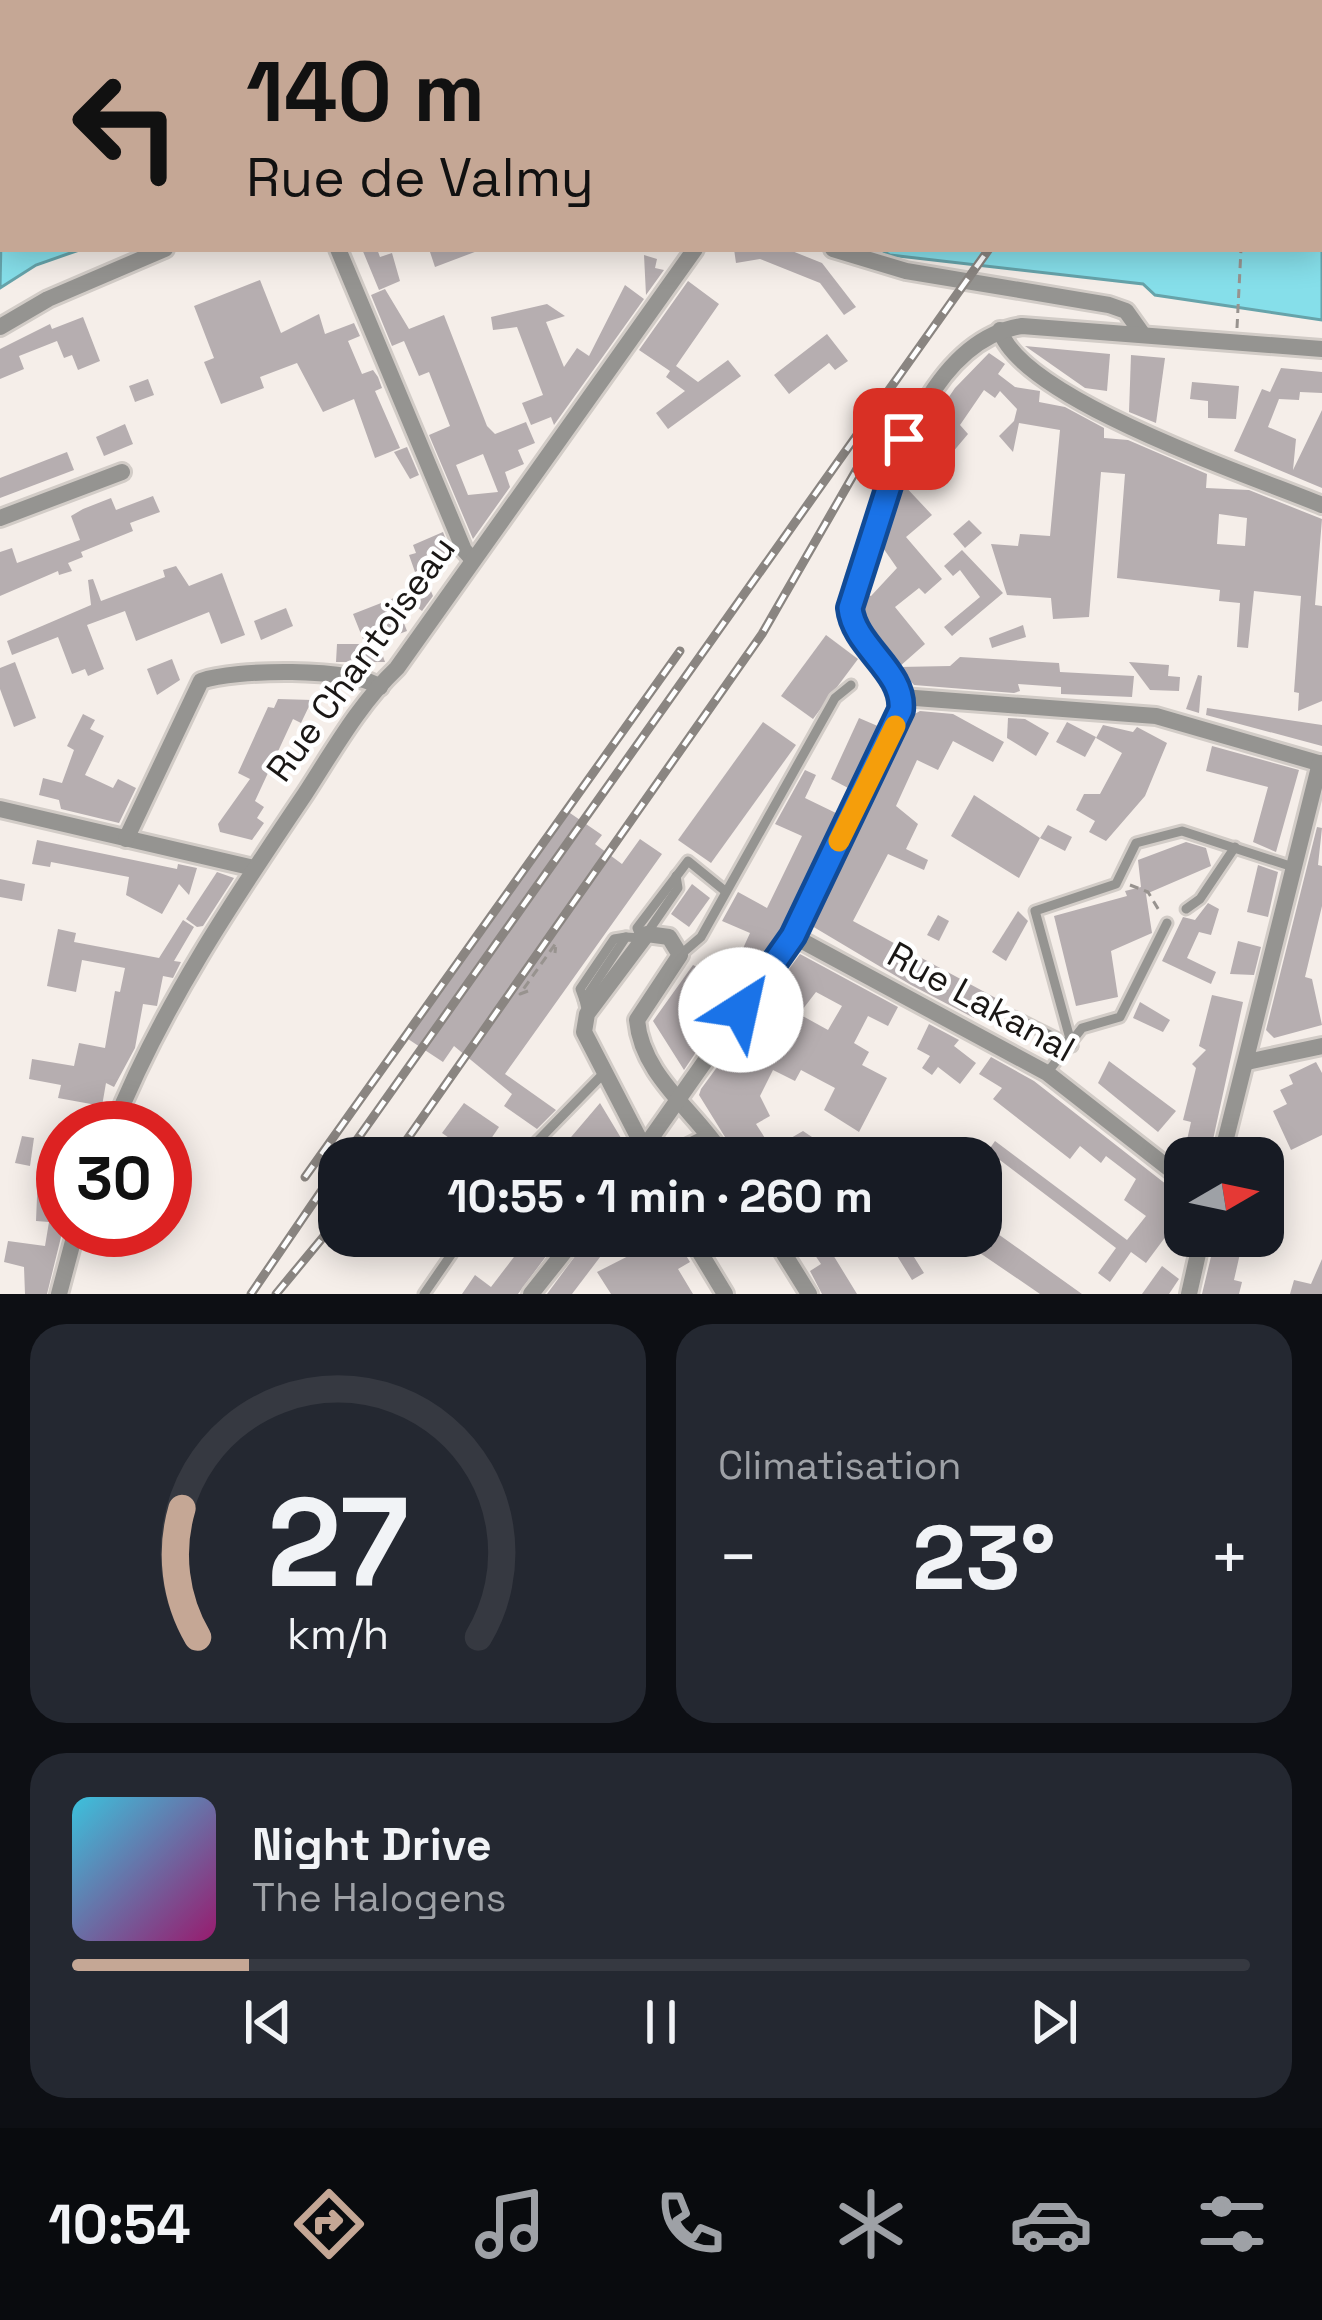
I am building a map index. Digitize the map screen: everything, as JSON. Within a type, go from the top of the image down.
[{"type":"street","points":[[0,327],[48,299],[158,252]]},
{"type":"street","points":[[339,252],[464,550],[473,560]]},
{"type":"street","name":"Rue Chantoiseau","points":[[126,1101],[188,978],[254,868],[693,252]]},
{"type":"street","points":[[843,252],[906,272],[1109,305],[1126,311],[1141,332]]},
{"type":"street","points":[[1000,330],[1020,363],[1103,415],[1322,505]]},
{"type":"street","points":[[654,1137],[793,936],[896,723],[902,697],[853,625],[853,589],[898,449],[962,356],[1000,330],[1141,332],[1322,349]]},
{"type":"street","points":[[0,518],[122,472]]},
{"type":"street","points":[[126,839],[202,681],[225,672],[356,677],[380,687]]},
{"type":"street","points":[[902,697],[1156,716],[1321,763],[1290,866],[1227,1137]]},
{"type":"street","points":[[0,809],[254,868]]},
{"type":"street","points":[[635,1137],[584,1032],[586,1007],[638,936],[669,937],[680,956],[637,1020],[642,1048],[708,1137]]},
{"type":"street","name":"Rue Lakanal","points":[[793,936],[1047,1072],[1164,1164]]},
{"type":"street","points":[[1247,1062],[1322,1046]]},
{"type":"street","points":[[59,1294],[69,1257]]},
{"type":"street","points":[[532,1294],[561,1257]]},
{"type":"street","points":[[703,1257],[725,1294]]},
{"type":"street","points":[[786,1257],[808,1294]]},
{"type":"street","points":[[1189,1294],[1197,1257]]},
{"type":"lane","points":[[680,956],[700,938],[835,698],[850,685]]},
{"type":"lane","points":[[1072,1046],[1035,911],[1116,884],[1136,843],[1182,831],[1290,866]]},
{"type":"lane","points":[[1186,909],[1200,899],[1235,848]]},
{"type":"lane","points":[[638,936],[678,888],[676,877],[688,861],[725,891]]},
{"type":"lane","points":[[1047,1072],[1082,1028],[1120,1017],[1167,923]]},
{"type":"lane","points":[[1014,1017],[1072,1046]]},
{"type":"lane","points":[[542,1137],[604,1073]]},
{"type":"lane","points":[[424,1294],[450,1257]]},
{"type":"path","points":[[1236,341],[1240,252]]},
{"type":"path","points":[[1116,884],[1136,885],[1148,892],[1167,923]]},
{"type":"path","points":[[528,991],[520,994],[556,944],[555,953]]},
{"type":"path","points":[[544,960],[550,965]]},
{"type":"path","points":[[538,969],[544,973]]},
{"type":"water","points":[[1,252],[73,252],[36,265],[0,288]]},
{"type":"water","points":[[884,252],[1322,252],[1322,320],[1155,295],[1143,284]]},
{"type":"building","points":[[363,252],[378,252],[380,257],[392,253],[400,281],[379,290]]},
{"type":"building","points":[[430,252],[475,252],[435,267]]},
{"type":"building","points":[[734,252],[794,252],[822,263],[856,307],[844,315],[820,283],[760,259],[736,263]]},
{"type":"building","points":[[644,255],[657,259],[655,268],[664,270],[646,295]]},
{"type":"building","points":[[260,280],[281,333],[319,314],[325,334],[354,323],[360,336],[348,341],[362,374],[373,370],[378,377],[382,388],[375,391],[400,448],[375,458],[354,399],[323,412],[297,363],[260,377],[264,388],[221,404],[204,362],[214,358],[194,306]]},
{"type":"building","points":[[688,281],[719,304],[676,366],[698,382],[728,360],[741,376],[668,429],[656,413],[685,391],[666,377],[670,371],[639,350]]},
{"type":"building","points":[[625,285],[644,299],[554,425],[551,417],[531,425],[522,403],[543,395],[517,327],[493,330],[491,317],[547,304],[565,316],[546,322],[564,367],[577,348],[589,356]]},
{"type":"building","points":[[385,289],[409,329],[444,315],[487,426],[495,434],[526,422],[535,443],[518,450],[524,464],[505,472],[510,487],[473,539],[429,435],[450,426],[429,372],[419,376],[404,341],[392,346],[371,295]],"holes":[[[483,454],[498,492],[468,495],[456,465]]]},
{"type":"building","points":[[83,317],[100,361],[78,370],[72,355],[64,358],[57,341],[19,356],[24,369],[0,379],[0,349],[50,324],[52,329]]},
{"type":"building","points":[[827,334],[848,361],[835,370],[829,363],[789,394],[774,375]]},
{"type":"building","points":[[1025,346],[1110,354],[1107,391],[1085,388]]},
{"type":"building","points":[[989,353],[1005,364],[998,374],[1015,387],[1040,391],[1039,402],[1065,407],[1104,428],[1104,438],[1128,440],[1207,474],[1206,488],[1249,490],[1322,519],[1315,605],[1322,606],[1322,701],[1298,711],[1299,693],[1294,692],[1301,596],[1254,591],[1248,648],[1237,647],[1240,603],[1219,601],[1220,590],[1117,578],[1125,474],[1101,472],[1089,617],[1053,619],[1051,598],[1007,595],[991,544],[1018,546],[1020,534],[1050,536],[1060,430],[1019,423],[1013,452],[999,436],[1014,421],[1017,409],[1000,391],[995,398],[984,390],[960,425],[968,434],[933,471],[915,459],[949,412],[942,407]],"holes":[[[1219,514],[1247,518],[1245,546],[1217,544]]]},
{"type":"building","points":[[1131,355],[1165,358],[1156,423],[1129,412]]},
{"type":"building","points":[[1281,368],[1322,372],[1322,393],[1300,392],[1299,400],[1279,399],[1268,427],[1296,439],[1293,470],[1322,410],[1322,488],[1234,451],[1262,389],[1270,392]]},
{"type":"building","points":[[148,379],[154,395],[135,402],[129,386]]},
{"type":"building","points":[[1192,382],[1239,386],[1236,419],[1208,418],[1208,401],[1190,399]]},
{"type":"building","points":[[125,424],[133,444],[104,456],[96,437]]},
{"type":"building","points":[[407,447],[419,475],[410,479],[394,452]]},
{"type":"building","points":[[67,452],[74,470],[0,498],[0,478]]},
{"type":"building","points":[[902,483],[932,515],[906,537],[942,579],[925,594],[919,588],[895,607],[925,644],[899,667],[868,628],[863,610],[865,594],[871,596],[897,568],[881,545]]},
{"type":"building","points":[[153,496],[160,512],[130,523],[133,531],[81,552],[83,557],[68,563],[72,571],[59,575],[58,571],[0,596],[0,552],[12,548],[17,563],[80,540],[71,516],[111,498],[116,510]]},
{"type":"building","points":[[969,520],[982,533],[965,548],[953,534]]},
{"type":"building","points":[[443,532],[451,553],[415,572],[409,555],[416,553],[413,545]]},
{"type":"building","points":[[962,550],[1003,593],[952,636],[944,627],[980,597],[960,570],[953,576],[944,566]]},
{"type":"building","points":[[176,566],[189,586],[222,573],[245,635],[221,644],[209,612],[136,641],[125,611],[87,625],[104,669],[88,676],[85,669],[72,674],[58,637],[12,655],[7,641],[91,605],[88,580],[93,579],[101,601],[165,577],[163,570]]},
{"type":"building","points":[[425,577],[433,596],[422,611],[407,600]]},
{"type":"building","points":[[394,598],[407,631],[378,642],[385,662],[336,662],[337,644],[365,644],[353,614]]},
{"type":"building","points":[[286,608],[293,626],[261,640],[254,621]]},
{"type":"building","points":[[1023,625],[1026,637],[992,648],[989,638]]},
{"type":"building","points":[[826,635],[858,659],[813,719],[781,696]]},
{"type":"building","points":[[960,657],[1059,663],[1060,672],[1134,676],[1132,697],[1061,694],[1061,687],[1018,684],[1020,691],[1014,693],[914,685],[899,667],[950,666]]},
{"type":"building","points":[[172,659],[180,680],[157,695],[147,669]]},
{"type":"building","points":[[15,662],[36,718],[14,727],[0,689],[0,668]]},
{"type":"building","points":[[1129,662],[1169,665],[1168,676],[1180,677],[1179,691],[1150,690]]},
{"type":"building","points":[[1198,675],[1202,676],[1199,713],[1186,709]]},
{"type":"building","points":[[278,699],[312,700],[301,723],[293,719],[255,801],[264,807],[257,818],[264,823],[252,840],[220,832],[218,824],[250,779],[238,773],[268,707],[274,708]]},
{"type":"building","points":[[1207,708],[1322,725],[1322,746],[1206,715]]},
{"type":"building","points":[[920,711],[953,714],[1004,742],[993,762],[953,741],[938,770],[917,760],[896,806],[918,824],[906,849],[928,860],[924,870],[888,854],[853,921],[1005,1003],[995,1021],[978,1012],[974,1018],[812,926],[911,716]]},
{"type":"building","points":[[83,714],[95,720],[90,729],[104,736],[85,775],[113,788],[118,779],[136,788],[119,823],[61,809],[59,800],[39,795],[43,778],[62,783],[74,750],[67,746]]},
{"type":"building","points":[[859,718],[880,727],[850,789],[831,779]]},
{"type":"building","points":[[1008,718],[1025,719],[1049,733],[1036,756],[1007,738]]},
{"type":"building","points":[[763,722],[796,745],[711,863],[678,840]]},
{"type":"building","points":[[1067,722],[1096,737],[1085,757],[1056,742]]},
{"type":"building","points":[[1103,725],[1133,732],[1137,727],[1167,743],[1145,796],[1106,841],[1089,832],[1095,821],[1076,810],[1084,794],[1100,794],[1122,753],[1096,738]]},
{"type":"building","points":[[1212,746],[1299,770],[1276,852],[1253,842],[1268,787],[1206,771]]},
{"type":"building","points":[[805,770],[816,775],[805,798],[838,814],[780,932],[749,977],[735,966],[750,933],[722,921],[738,892],[767,908],[802,836],[775,824]]},
{"type":"building","points":[[974,795],[1040,838],[1019,878],[951,836]]},
{"type":"building","points":[[567,811],[602,835],[595,844],[622,864],[640,839],[662,854],[505,1074],[556,1110],[537,1129],[504,1106],[512,1094],[454,1046],[443,1062],[408,1039]]},
{"type":"building","points":[[1048,825],[1072,837],[1065,851],[1040,838]]},
{"type":"building","points":[[1317,827],[1322,828],[1318,865],[1322,866],[1322,906],[1305,977],[1312,979],[1322,1025],[1274,1038],[1266,1030]]},
{"type":"building","points":[[37,840],[177,869],[178,864],[197,868],[189,895],[179,884],[162,914],[126,895],[129,877],[51,862],[50,867],[32,864]]},
{"type":"building","points":[[1186,842],[1206,848],[1211,866],[1146,894],[1152,933],[1111,951],[1118,997],[1076,1006],[1054,916],[1127,896],[1125,891],[1141,887],[1138,860]]},
{"type":"building","points":[[1258,865],[1278,872],[1268,917],[1247,912]]},
{"type":"building","points":[[217,872],[234,878],[203,926],[197,927],[186,919]]},
{"type":"building","points":[[0,879],[25,884],[22,901],[0,897]]},
{"type":"building","points":[[692,884],[710,898],[689,927],[671,914]]},
{"type":"building","points":[[1208,903],[1219,909],[1211,935],[1199,932],[1187,958],[1216,972],[1211,984],[1162,961],[1183,917],[1195,920]]},
{"type":"building","points":[[1018,911],[1028,921],[1006,961],[992,952]]},
{"type":"building","points":[[938,915],[949,921],[939,941],[927,935]]},
{"type":"building","points":[[183,920],[194,927],[174,961],[181,962],[173,978],[163,976],[157,1006],[143,1004],[135,1048],[114,1087],[106,1083],[103,1101],[58,1098],[61,1085],[29,1079],[32,1059],[74,1066],[79,1043],[105,1048],[115,991],[120,992],[125,968],[82,960],[76,992],[47,986],[58,929],[76,933],[74,942],[159,958]]},
{"type":"building","points":[[1238,941],[1261,947],[1254,975],[1230,974]]},
{"type":"building","points":[[800,954],[898,1007],[888,1026],[868,1016],[854,1043],[869,1052],[862,1065],[887,1078],[859,1132],[824,1110],[835,1088],[801,1070],[795,1081],[773,1070],[760,1096],[770,1116],[756,1124],[764,1137],[725,1137],[699,1095]],"holes":[[[816,992],[842,1006],[828,1030],[799,1014]]]},
{"type":"building","points":[[693,965],[708,973],[689,1001],[710,1031],[684,1070],[653,1021]]},
{"type":"building","points":[[1212,995],[1243,1002],[1214,1137],[1188,1137],[1191,1122],[1183,1120],[1196,1068],[1192,1064],[1206,1050],[1199,1046]]},
{"type":"building","points":[[1140,1002],[1170,1020],[1163,1032],[1133,1018]]},
{"type":"building","points":[[929,1024],[959,1040],[954,1046],[976,1063],[960,1084],[938,1067],[932,1075],[922,1068],[930,1056],[917,1049]]},
{"type":"building","points":[[991,1057],[1034,1081],[1164,1183],[1164,1239],[1146,1263],[1131,1252],[1110,1282],[1098,1273],[1116,1248],[1002,1162],[1002,1146],[1127,1240],[1146,1216],[1124,1200],[1136,1179],[1106,1156],[1101,1163],[1080,1146],[1070,1159],[993,1099],[1002,1088],[979,1074]]},
{"type":"building","points":[[1109,1061],[1176,1111],[1158,1132],[1098,1083]]},
{"type":"building","points":[[1316,1062],[1322,1073],[1322,1135],[1291,1150],[1273,1111],[1287,1104],[1280,1090],[1293,1084],[1289,1075]]},
{"type":"building","points":[[464,1103],[499,1127],[492,1137],[442,1133]]},
{"type":"building","points":[[600,1103],[620,1137],[571,1137]]},
{"type":"building","points":[[22,1136],[34,1138],[30,1166],[15,1163]]},
{"type":"building","points":[[1002,1237],[1082,1294],[1040,1294],[986,1257],[1002,1257]]},
{"type":"building","points":[[8,1241],[36,1245],[36,1257],[56,1257],[47,1294],[25,1294],[24,1267],[4,1262]]},
{"type":"building","points":[[514,1257],[545,1257],[518,1294],[462,1294],[475,1275],[491,1287]]},
{"type":"building","points":[[574,1257],[600,1257],[572,1294],[547,1294]]},
{"type":"building","points":[[626,1257],[687,1257],[690,1262],[678,1269],[693,1294],[611,1294],[597,1272]]},
{"type":"building","points":[[816,1257],[834,1257],[857,1294],[822,1294],[810,1271],[821,1264]]},
{"type":"building","points":[[898,1257],[914,1257],[924,1273],[912,1280]]},
{"type":"building","points":[[1211,1257],[1239,1257],[1234,1280],[1242,1282],[1239,1294],[1202,1294]]},
{"type":"building","points":[[1322,1259],[1322,1294],[1290,1294],[1294,1280],[1311,1284]]},
{"type":"building","points":[[1162,1266],[1179,1279],[1169,1294],[1142,1294]]},
{"type":"railway","points":[[359,1137],[987,252]]},
{"type":"railway","points":[[409,1137],[762,634],[892,408]]},
{"type":"railway","points":[[305,1177],[680,651]]},
{"type":"railway","points":[[251,1294],[318,1196]]},
{"type":"railway","points":[[276,1294],[318,1243]]},
{"type":"slow traffic","points":[[839,841],[895,726]]},
{"type":"route","points":[[741,1010],[793,936],[901,710],[899,689],[856,632],[850,608],[904,439]]}]
